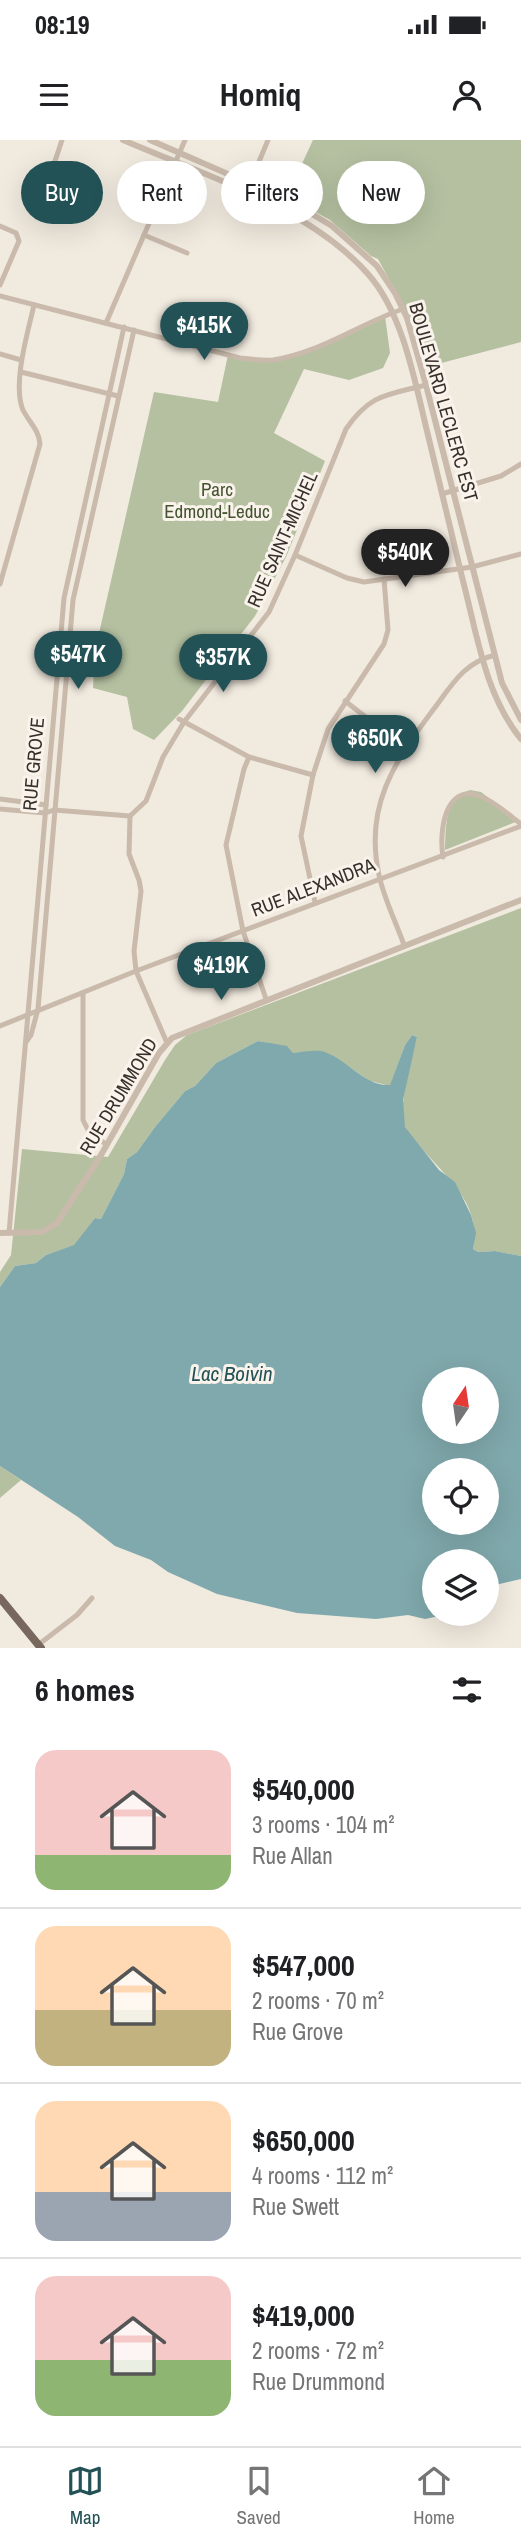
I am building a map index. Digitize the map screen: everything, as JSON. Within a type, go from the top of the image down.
[{"type":"main road","points":[[0,1598],[39,1646]]},
{"type":"street","points":[[55,161],[62,140]]},
{"type":"street","name":"BOULEVARD LECLERC EST","points":[[123,140],[173,161]]},
{"type":"street","name":"BOULEVARD LECLERC EST","points":[[150,140],[221,171]]},
{"type":"street","points":[[175,161],[185,140]]},
{"type":"street","points":[[259,161],[268,140]]},
{"type":"street","name":"BOULEVARD LECLERC EST","points":[[323,221],[377,266],[403,309],[426,385],[495,655],[508,698],[521,720]]},
{"type":"street","points":[[106,323],[149,224]]},
{"type":"street","name":"BOULEVARD LECLERC EST","points":[[307,224],[327,236],[369,274],[392,313],[416,388],[483,658],[498,703],[508,723],[521,739]]},
{"type":"street","points":[[0,226],[16,233],[19,241],[0,285]]},
{"type":"street","points":[[144,235],[187,253]]},
{"type":"street","points":[[0,296],[240,358],[270,360],[296,355],[325,344],[403,309]]},
{"type":"street","points":[[0,584],[40,444],[40,436],[23,410],[20,396],[21,360],[34,305]]},
{"type":"street","name":"RUE GROVE","points":[[9,1233],[64,598],[124,327]]},
{"type":"street","name":"RUE GROVE","points":[[26,1042],[31,1035],[38,1009],[73,600],[134,330]]},
{"type":"street","points":[[0,354],[21,360]]},
{"type":"street","points":[[21,372],[118,396]]},
{"type":"street","name":"RUE SAINT-MICHEL","points":[[130,816],[146,801],[181,720],[264,621],[295,555],[346,429],[358,412],[371,401],[426,385]]},
{"type":"street","points":[[442,494],[500,476],[521,464]]},
{"type":"street","points":[[295,555],[355,581],[364,582],[472,567],[521,554]]},
{"type":"street","points":[[315,902],[302,836],[313,775],[328,729],[384,644],[388,630],[384,579]]},
{"type":"street","points":[[404,945],[379,878],[373,846],[376,815],[383,789],[406,748],[464,668],[495,655]]},
{"type":"street","points":[[345,701],[406,748]]},
{"type":"street","points":[[181,720],[249,757],[313,775]]},
{"type":"street","points":[[249,757],[226,845],[243,931],[266,999]]},
{"type":"street","points":[[443,857],[441,829],[445,813],[457,798],[468,793],[483,796],[521,825]]},
{"type":"street","points":[[0,800],[45,804],[54,810]]},
{"type":"street","points":[[0,809],[130,816],[129,854],[141,891],[134,951],[136,971],[167,1043]]},
{"type":"street","name":"RUE ALEXANDRA","points":[[0,1026],[136,971],[379,878],[443,857],[521,825]]},
{"type":"street","name":"RUE DRUMMOND","points":[[0,1233],[42,1232],[57,1223],[107,1145],[159,1053],[181,1033],[521,900]]},
{"type":"street","points":[[83,993],[83,1120],[89,1132],[107,1145]]},
{"type":"street","points":[[39,1646],[77,1615],[92,1598]]},
{"type":"green space","points":[[313,140],[521,140],[521,342],[426,367],[420,336],[378,259],[323,216],[323,161],[303,161]]},
{"type":"green space","name":"Parc Edmond-Leduc","points":[[385,316],[390,353],[383,368],[349,380],[304,369],[274,433],[325,461],[286,557],[255,616],[182,711],[154,740],[133,729],[127,697],[93,688],[95,651],[154,392],[218,402],[228,355],[270,360],[296,355]]},
{"type":"green space","points":[[470,790],[481,792],[518,821],[445,850],[446,823],[451,807],[455,800]]},
{"type":"green space","points":[[521,908],[521,1256],[495,1251],[478,1252],[473,1249],[472,1217],[467,1204],[450,1179],[406,1129],[403,1118],[404,1096],[417,1037],[412,1035],[405,1045],[390,1086],[370,1081],[336,1058],[319,1051],[293,1053],[281,1046],[258,1041],[216,1063],[195,1086],[185,1091],[137,1152],[127,1159],[124,1174],[101,1219],[95,1218],[75,1245],[46,1255],[36,1263],[15,1266],[0,1287],[0,1272],[11,1255],[22,1149],[108,1157],[165,1060],[175,1045],[187,1035]]},
{"type":"green space","points":[[0,1466],[21,1480],[0,1498]]},
{"type":"water","name":"Lac Boivin","points":[[412,1035],[417,1037],[403,1100],[405,1127],[439,1170],[455,1182],[471,1215],[476,1233],[473,1249],[478,1252],[495,1251],[521,1256],[521,1579],[499,1584],[499,1549],[422,1549],[422,1618],[408,1615],[376,1619],[297,1613],[217,1594],[168,1572],[151,1560],[115,1546],[78,1517],[0,1466],[0,1287],[15,1266],[36,1263],[46,1255],[74,1245],[95,1218],[101,1219],[124,1174],[127,1159],[137,1152],[185,1091],[195,1086],[216,1063],[258,1041],[287,1046],[293,1053],[321,1051],[330,1054],[363,1077],[390,1085],[405,1045]]}]
